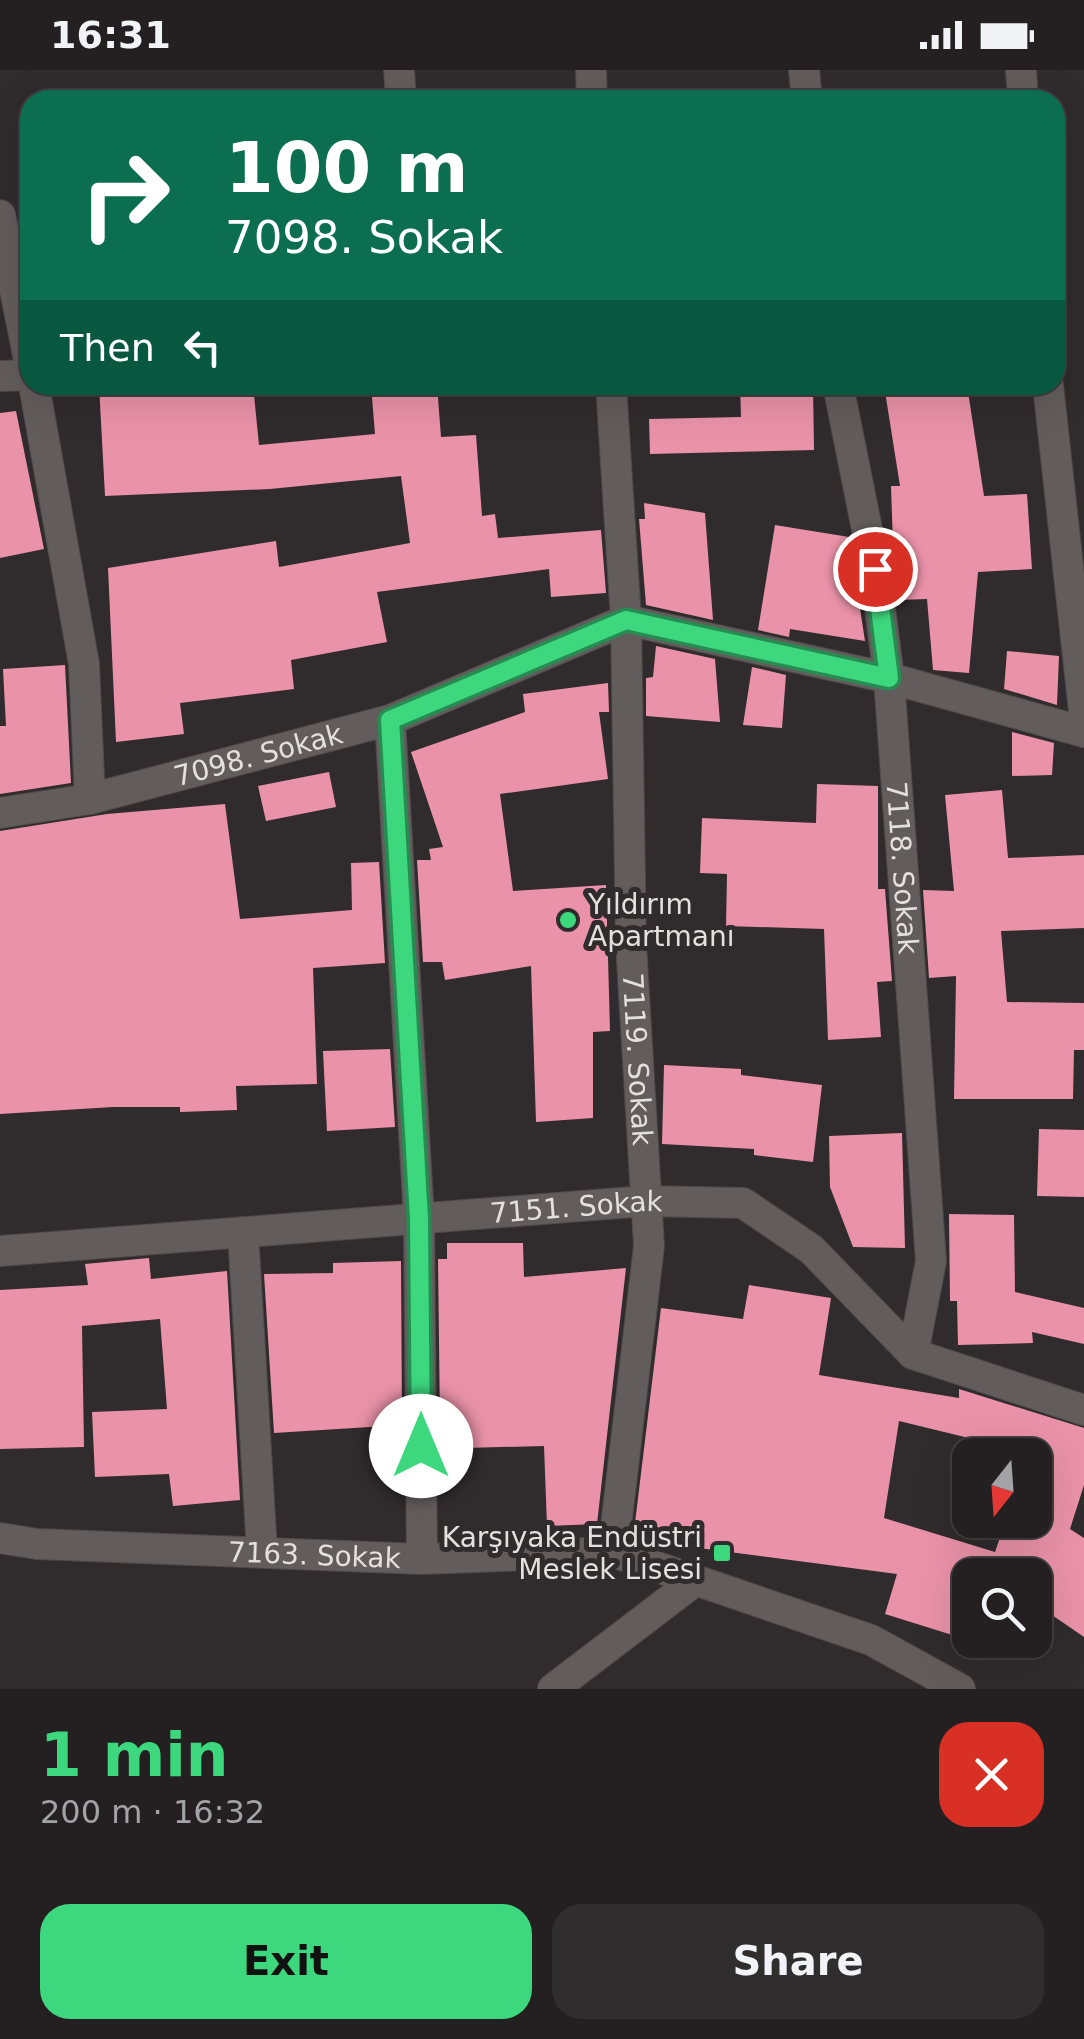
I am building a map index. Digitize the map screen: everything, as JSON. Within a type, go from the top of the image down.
[{"type":"street","points":[[0,215],[20,315]]},
{"type":"street","points":[[36,395],[84,664],[90,799]]},
{"type":"street","name":"7119. Sokak","points":[[611,395],[626,620],[630,944],[649,1246],[612,1552]]},
{"type":"street","name":"7118. Sokak","points":[[840,395],[875,569],[889,678],[931,1261],[913,1354]]},
{"type":"street","points":[[1049,395],[1084,711]]},
{"type":"street","points":[[1053,446],[1084,445]]},
{"type":"street","points":[[626,620],[889,678],[1084,732]]},
{"type":"street","name":"7098. Sokak","points":[[0,813],[90,799],[390,720],[626,620]]},
{"type":"street","points":[[390,720],[419,1219],[422,1559]]},
{"type":"street","name":"7151. Sokak","points":[[0,1252],[646,1201],[744,1204],[811,1248],[913,1354],[1084,1410]]},
{"type":"street","points":[[243,1232],[262,1552]]},
{"type":"street","name":"7163. Sokak","points":[[0,1538],[37,1544],[422,1559],[612,1552],[871,1640],[960,1689]]},
{"type":"street","points":[[553,1689],[696,1580]]},
{"type":"building","points":[[100,395],[254,395],[259,445],[375,434],[372,395],[438,395],[441,437],[476,435],[482,516],[495,514],[498,538],[601,530],[606,593],[551,597],[549,569],[377,592],[387,642],[291,660],[294,689],[180,703],[184,734],[116,742],[108,568],[276,541],[279,567],[410,543],[401,476],[270,489],[105,496]]},
{"type":"building","points":[[740,395],[813,395],[814,450],[650,454],[649,419],[741,417]]},
{"type":"building","points":[[886,395],[969,395],[984,496],[1027,494],[1032,569],[978,572],[969,673],[933,670],[927,599],[898,600],[889,543],[893,544],[891,486],[900,486]]},
{"type":"building","points":[[16,411],[44,549],[0,558],[0,413]]},
{"type":"building","points":[[644,503],[705,513],[713,620],[646,605],[639,519],[645,519]]},
{"type":"building","points":[[775,525],[849,537],[865,641],[790,629],[789,637],[758,630]]},
{"type":"building","points":[[656,646],[715,659],[720,722],[646,716],[646,678],[653,677]]},
{"type":"building","points":[[1007,651],[1059,656],[1057,705],[1004,689]]},
{"type":"building","points":[[65,665],[71,783],[0,794],[0,726],[6,726],[3,669]]},
{"type":"building","points":[[752,667],[786,675],[782,728],[743,725]]},
{"type":"building","points":[[608,683],[609,712],[599,712],[608,779],[500,794],[513,891],[606,885],[610,1031],[593,1032],[593,1118],[536,1122],[531,966],[445,980],[442,962],[423,962],[417,860],[431,860],[429,849],[443,847],[411,752],[525,712],[523,694]]},
{"type":"building","points":[[1012,732],[1054,743],[1052,775],[1012,776]]},
{"type":"building","points":[[329,772],[336,807],[266,821],[258,786]]},
{"type":"building","points":[[817,784],[878,786],[878,889],[885,889],[892,981],[877,982],[881,1037],[828,1040],[824,929],[726,926],[727,874],[700,873],[702,818],[816,823]]},
{"type":"building","points":[[1002,790],[1008,858],[1084,855],[1084,928],[1001,931],[1007,1002],[1084,1003],[1084,1050],[1074,1050],[1073,1099],[954,1099],[956,976],[929,978],[923,890],[954,891],[945,795]]},
{"type":"building","points":[[225,804],[240,919],[352,910],[351,863],[379,862],[385,963],[313,968],[317,1084],[236,1086],[237,1110],[180,1112],[180,1107],[113,1107],[0,1114],[0,831],[107,814]]},
{"type":"building","points":[[390,1049],[395,1127],[327,1131],[323,1051]]},
{"type":"building","points":[[664,1065],[741,1069],[741,1075],[822,1085],[813,1162],[754,1155],[754,1149],[662,1144]]},
{"type":"building","points":[[1039,1129],[1084,1130],[1084,1197],[1037,1196]]},
{"type":"building","points":[[902,1133],[905,1248],[853,1247],[830,1187],[829,1136]]},
{"type":"building","points":[[949,1214],[1014,1215],[1015,1292],[1084,1308],[1084,1344],[1032,1332],[1033,1343],[958,1345],[957,1301],[950,1301]]},
{"type":"building","points":[[447,1243],[523,1243],[524,1277],[626,1268],[597,1524],[547,1526],[544,1446],[464,1448],[464,1422],[440,1423],[438,1259],[447,1259]]},
{"type":"building","points":[[149,1258],[151,1279],[227,1271],[240,1500],[173,1506],[169,1474],[95,1477],[92,1412],[167,1409],[160,1319],[82,1326],[84,1447],[0,1449],[0,1290],[88,1285],[85,1264]]},
{"type":"building","points":[[401,1261],[402,1425],[274,1433],[264,1274],[333,1273],[333,1263]]},
{"type":"building","points":[[749,1285],[831,1298],[819,1375],[959,1398],[959,1389],[1084,1428],[1084,1485],[1070,1529],[1084,1538],[1084,1637],[1052,1615],[1052,1558],[952,1558],[952,1635],[885,1614],[897,1574],[637,1540],[640,1523],[635,1523],[661,1308],[743,1319]]},
{"type":"place","name":"Yıldırım Apartmanı","points":[[568,920]]},
{"type":"place","name":"Karşıyaka Endüstri Meslek Lisesi","points":[[722,1553]]},
{"type":"route","points":[[421,1446],[419,1219],[390,720],[626,620],[889,678],[875,569]]}]
